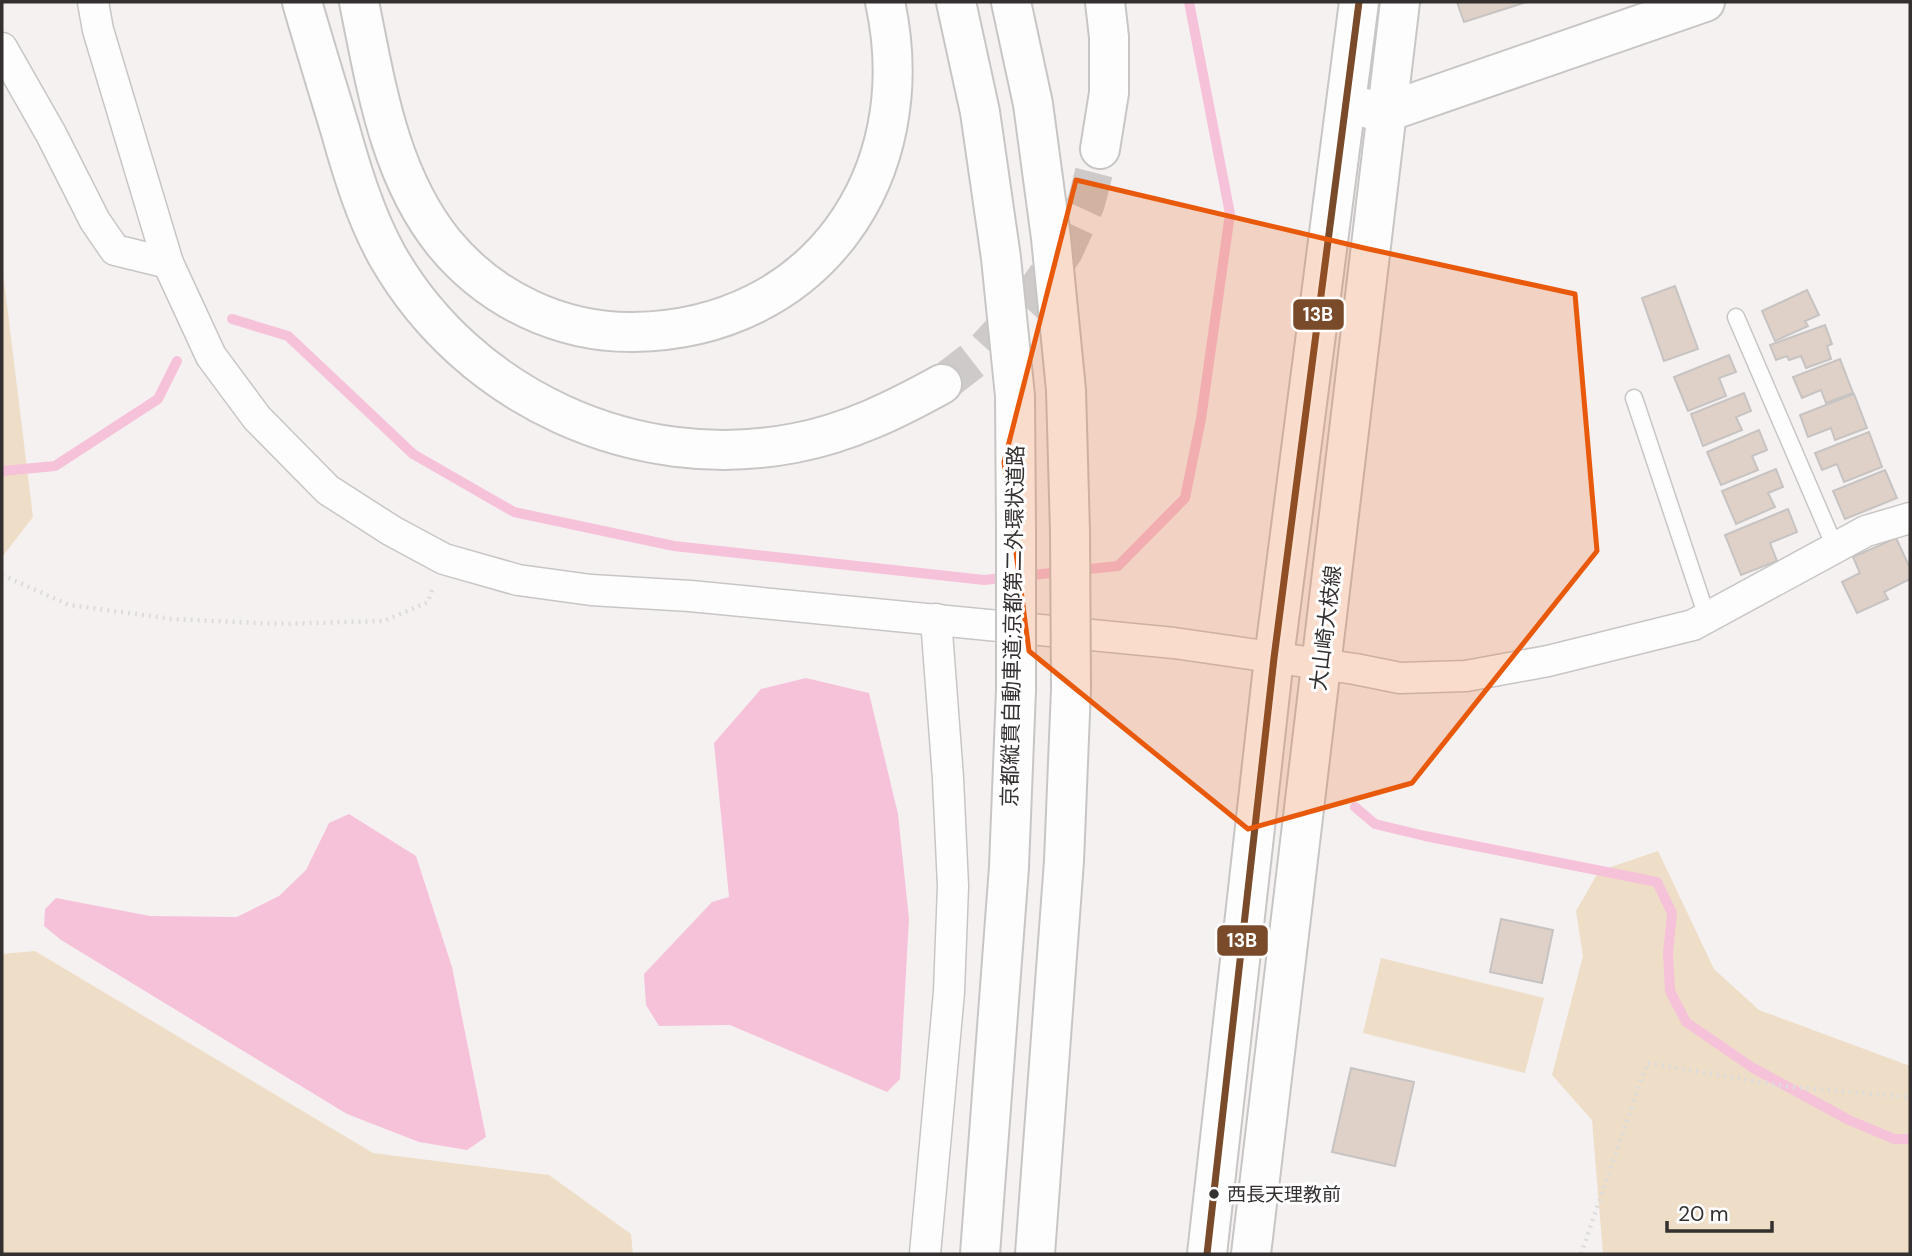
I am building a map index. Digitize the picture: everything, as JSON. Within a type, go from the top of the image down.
[{"type":"main road","points":[[302,2],[348,156],[367,211],[387,256],[413,296],[449,337],[484,369],[529,399],[581,423],[633,441],[689,449],[744,450],[796,443],[848,429],[896,410],[942,384]]},
{"type":"main road","points":[[359,2],[380,102],[395,151],[416,202],[445,244],[482,279],[520,306],[564,324],[613,332],[665,331],[715,321],[762,301],[803,273],[835,240],[864,197],[882,153],[892,106],[893,58],[885,2]]},
{"type":"main road","name":"京都縦貫自動車道;京都第二外環状道路","points":[[956,2],[980,112],[1001,258],[1015,396],[1016,690],[1006,908],[980,1254]]},
{"type":"main road","points":[[1011,2],[1033,104],[1051,238],[1066,390],[1070,533],[1071,689],[1062,889],[1035,1254]]},
{"type":"main road","points":[[1100,149],[1109,93],[1109,37],[1105,2]]},
{"type":"main road","points":[[1207,1254],[1274,657],[1359,2]]},
{"type":"main road","name":"大山崎大枝線","points":[[1251,1254],[1400,2]]},
{"type":"main road","points":[[1347,105],[1387,112],[1705,2]]},
{"type":"street","points":[[93,2],[168,263],[211,356],[257,418],[328,489],[444,559],[518,580],[592,590],[690,596],[1174,643],[1401,678],[1466,676],[1548,661],[1693,625],[1866,531],[1910,518]]},
{"type":"street","points":[[2,48],[51,134],[95,221],[115,250],[168,263]]},
{"type":"street","points":[[925,1254],[949,992],[953,886],[936,619]]},
{"type":"lane","points":[[1736,317],[1835,547]]},
{"type":"lane","points":[[1634,398],[1707,617]]},
{"type":"path","points":[[2,575],[69,605],[172,619],[278,624],[384,621],[428,602],[444,559]]},
{"type":"path","points":[[1581,1254],[1647,1063],[1790,1087],[1910,1097]]},
{"type":"highlighted area","points":[[1076,180],[1364,248],[1575,294],[1597,551],[1412,783],[1248,829],[1029,651],[1004,462]]},
{"type":"shaded area","points":[[2,264],[33,517],[2,557]]},
{"type":"shaded area","points":[[806,678],[869,693],[898,814],[909,919],[900,1079],[887,1092],[730,1025],[659,1026],[646,1005],[644,974],[712,902],[729,897],[714,743],[761,689]]},
{"type":"shaded area","points":[[349,814],[416,856],[452,967],[486,1137],[467,1150],[419,1142],[347,1114],[61,940],[44,926],[45,909],[56,898],[150,916],[237,917],[279,896],[306,870],[329,823]]},
{"type":"shaded area","points":[[1658,851],[1714,969],[1759,1010],[1910,1066],[1910,1254],[1603,1254],[1592,1120],[1552,1075],[1583,956],[1576,911],[1599,871]]},
{"type":"shaded area","points":[[35,951],[373,1153],[549,1175],[631,1234],[633,1254],[2,1254],[2,954]]},
{"type":"shaded area","points":[[1381,958],[1544,998],[1525,1073],[1363,1033]]},
{"type":"building","points":[[1457,2],[1527,2],[1464,22]]},
{"type":"building","points":[[1675,286],[1698,349],[1664,361],[1642,298]]},
{"type":"building","points":[[1807,290],[1819,315],[1805,321],[1808,326],[1775,341],[1762,311]]},
{"type":"building","points":[[1825,325],[1832,344],[1827,346],[1831,359],[1806,368],[1801,356],[1789,360],[1787,356],[1776,360],[1770,345]]},
{"type":"building","points":[[1729,355],[1736,372],[1719,378],[1726,396],[1688,411],[1674,377]]},
{"type":"building","points":[[1840,359],[1853,393],[1826,403],[1821,390],[1802,398],[1793,377]]},
{"type":"building","points":[[1744,393],[1751,411],[1736,417],[1742,430],[1703,446],[1691,414]]},
{"type":"building","points":[[1854,394],[1867,428],[1835,440],[1831,428],[1808,437],[1800,415]]},
{"type":"building","points":[[1759,430],[1767,450],[1752,456],[1758,470],[1721,485],[1707,452]]},
{"type":"building","points":[[1869,432],[1882,467],[1844,482],[1837,464],[1822,470],[1815,453]]},
{"type":"building","points":[[1776,469],[1783,487],[1768,493],[1775,507],[1736,524],[1722,491]]},
{"type":"building","points":[[1885,470],[1897,498],[1845,519],[1833,491]]},
{"type":"building","points":[[1788,509],[1797,532],[1770,543],[1777,561],[1741,575],[1725,535]]},
{"type":"building","points":[[1896,538],[1910,568],[1910,579],[1884,592],[1888,599],[1857,613],[1842,582],[1860,573],[1853,557]]},
{"type":"building","points":[[1501,919],[1553,930],[1542,983],[1490,972]]},
{"type":"building","points":[[1351,1068],[1414,1082],[1395,1166],[1332,1152]]},
{"type":"waterway","points":[[232,319],[288,336],[413,454],[514,512],[674,546],[984,580],[1118,566],[1185,498],[1201,419],[1230,214],[1189,2]]},
{"type":"waterway","points":[[2,471],[55,466],[158,399],[177,361]]},
{"type":"waterway","points":[[1355,807],[1375,824],[1657,882],[1672,913],[1668,953],[1670,991],[1686,1022],[1753,1068],[1849,1120],[1894,1139],[1910,1139]]},
{"type":"tunnel","points":[[942,384],[982,353],[1028,303],[1064,251],[1086,203],[1100,149]]},
{"type":"transit line","name":"13B","points":[[1207,1254],[1274,658],[1359,2]]},
{"type":"place","name":"西長天理教前","points":[[1214,1194]]}]
